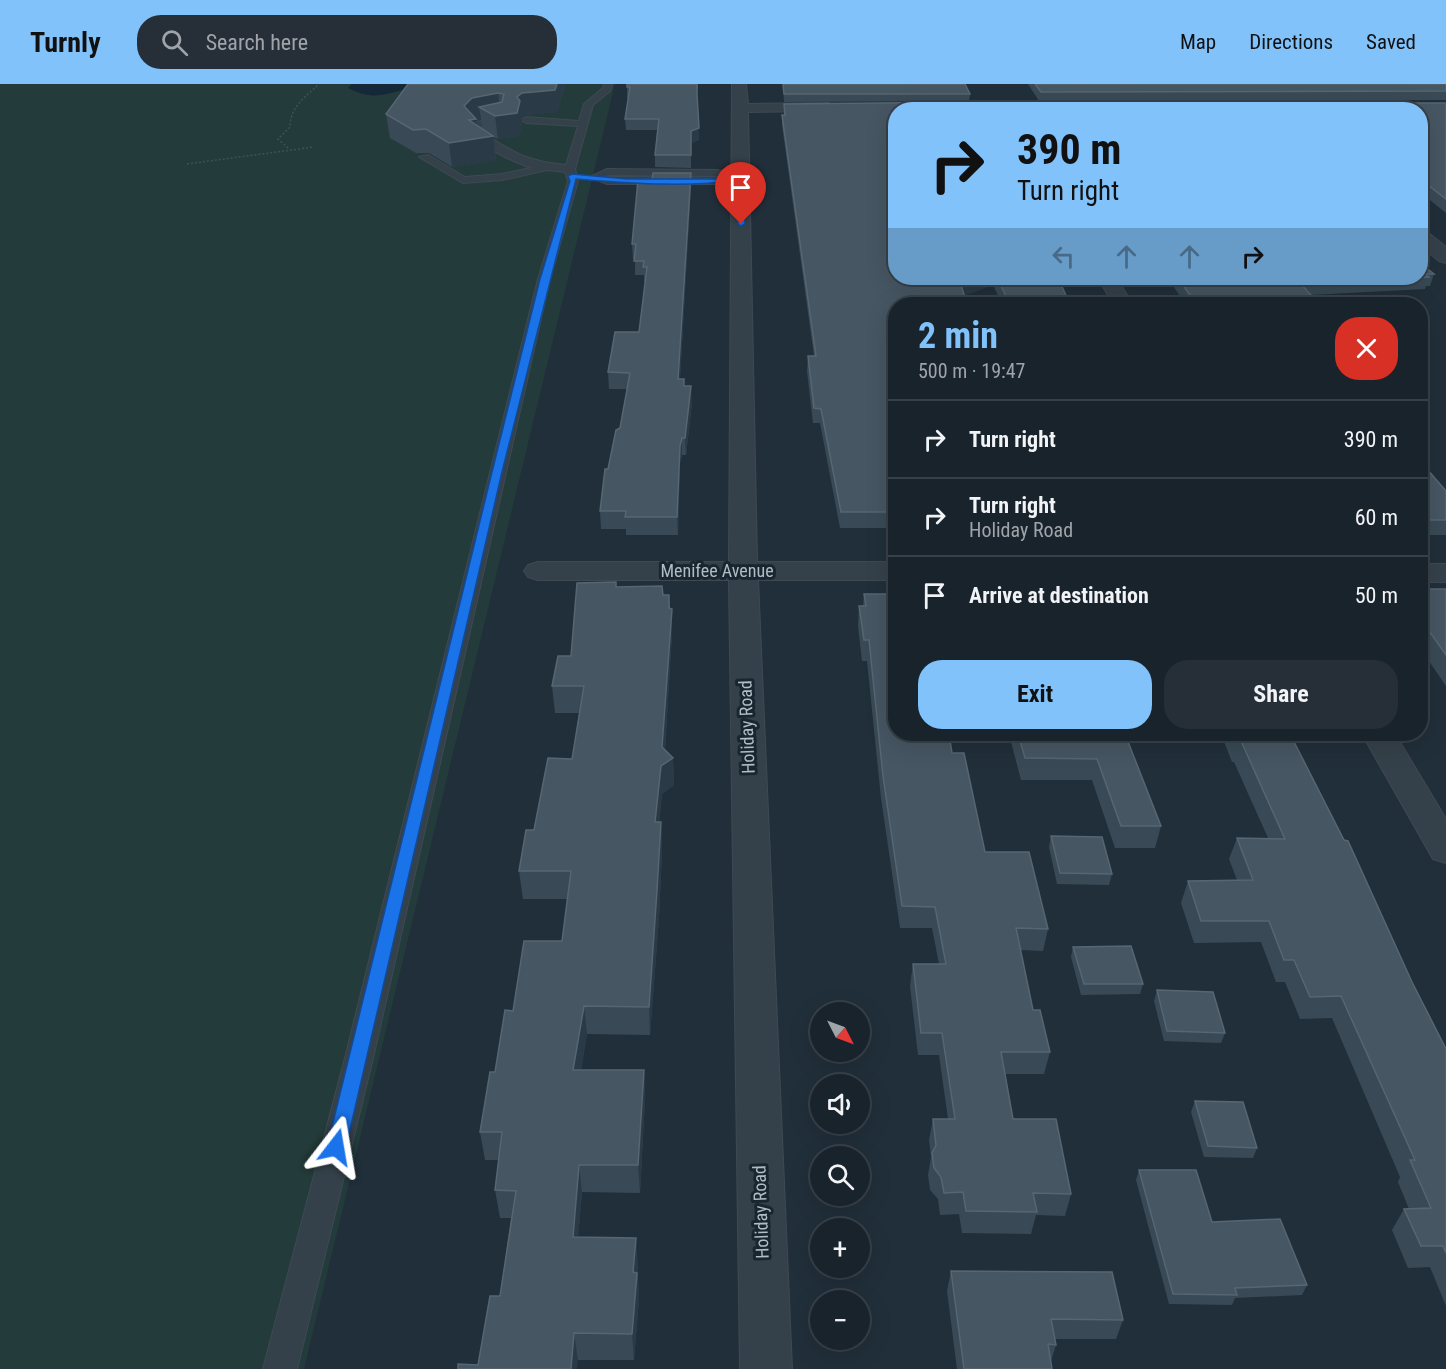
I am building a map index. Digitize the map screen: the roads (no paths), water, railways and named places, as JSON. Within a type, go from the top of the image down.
[{"type":"street","points":[[1245,84],[1265,102]]},
{"type":"street","points":[[995,92],[1001,102]]},
{"type":"street","points":[[740,96],[849,107]]},
{"type":"street","name":"Holiday Road","points":[[740,96],[743,570],[766,1369]]},
{"type":"street","points":[[1428,242],[1446,257]]},
{"type":"street","name":"Menifee Avenue","points":[[538,571],[888,571]]},
{"type":"street","points":[[1428,573],[1446,573]]},
{"type":"street","points":[[1382,741],[1446,849]]},
{"type":"lane","points":[[280,1369],[359,1058],[544,279],[573,181],[571,173],[583,124],[589,104],[607,89],[608,84]]},
{"type":"lane","points":[[501,120],[479,124],[474,129],[477,134],[519,160],[571,173],[595,177],[607,172],[717,173],[741,177]]},
{"type":"lane","points":[[526,120],[583,124]]},
{"type":"lane","points":[[424,157],[463,180],[502,177],[547,167]]},
{"type":"water","points":[[352,84],[414,84],[412,88],[387,94],[366,95],[348,88]]}]
